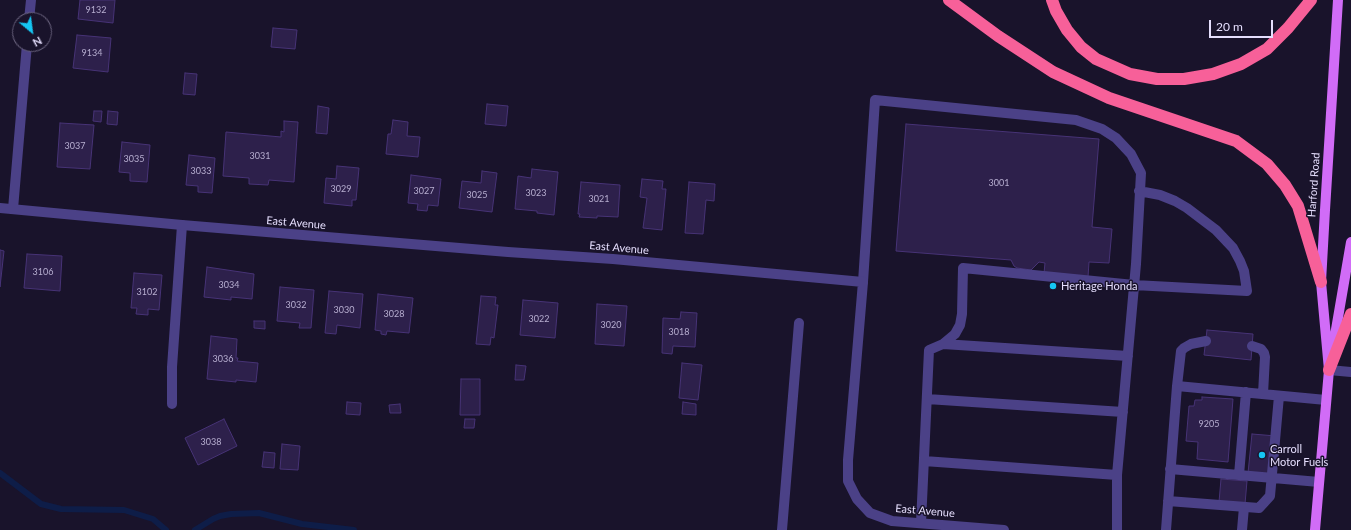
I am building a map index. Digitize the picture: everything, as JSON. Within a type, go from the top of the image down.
[{"type":"highway","points":[[949,0],[998,36],[1053,72],[1109,98],[1236,141],[1267,164],[1285,185],[1298,206],[1321,282]]},
{"type":"highway","points":[[1052,0],[1056,11],[1067,30],[1081,47],[1096,59],[1130,74],[1157,79],[1184,79],[1213,74],[1241,64],[1267,49],[1288,28],[1310,0]]},
{"type":"highway","points":[[1329,370],[1351,314]]},
{"type":"main road","name":"Harford Road","points":[[1329,370],[1321,282],[1324,210],[1338,0]]},
{"type":"main road","name":"Harford Road","points":[[1315,530],[1329,370],[1351,242]]},
{"type":"street","points":[[30,12],[31,0]]},
{"type":"street","points":[[13,209],[26,52]]},
{"type":"street","points":[[863,282],[875,100],[1076,120],[1106,132],[1116,138],[1131,154],[1141,173],[1134,285],[1117,474],[1117,530]]},
{"type":"street","points":[[921,524],[929,350],[943,344],[955,334],[960,325],[962,314],[963,268],[1134,285],[1247,291],[1244,271],[1240,261],[1233,248],[1216,230],[1175,201],[1160,195],[1139,191]]},
{"type":"street","name":"East Avenue","points":[[0,208],[182,225],[508,252],[613,259],[863,282],[848,460],[848,481],[857,499],[870,513],[892,521],[1004,530]]},
{"type":"street","points":[[172,404],[172,368],[182,225]]},
{"type":"street","points":[[782,530],[798,323]]},
{"type":"street","points":[[1166,530],[1181,351],[1191,344],[1206,341]]},
{"type":"street","points":[[943,344],[1128,356]]},
{"type":"street","points":[[1252,346],[1261,349],[1264,353],[1263,394]]},
{"type":"street","points":[[1329,370],[1351,372]]},
{"type":"street","points":[[1178,386],[1326,400]]},
{"type":"street","points":[[1239,475],[1246,392]]},
{"type":"street","points":[[1168,501],[1259,508],[1270,496],[1279,396]]},
{"type":"street","points":[[927,399],[1123,412]]},
{"type":"street","points":[[924,461],[1117,474]]},
{"type":"street","points":[[1170,468],[1319,482]]},
{"type":"street","points":[[1242,530],[1244,507]]},
{"type":"building","points":[[80,0],[115,0],[113,23],[78,19]]},
{"type":"building","points":[[273,28],[297,30],[295,49],[271,47]]},
{"type":"building","points":[[77,35],[111,38],[108,72],[73,68]]},
{"type":"building","points":[[185,73],[197,74],[195,95],[183,94]]},
{"type":"building","points":[[487,104],[508,106],[506,126],[485,124]]},
{"type":"building","points":[[318,106],[329,108],[327,134],[316,133]]},
{"type":"building","points":[[94,111],[102,111],[101,122],[93,121]]},
{"type":"building","points":[[108,111],[118,112],[117,125],[107,124]]},
{"type":"building","points":[[393,120],[408,122],[407,136],[420,137],[418,157],[386,154],[388,134],[391,134]]},
{"type":"building","points":[[284,121],[298,122],[294,182],[269,180],[268,185],[249,184],[249,178],[223,176],[226,132],[281,137],[281,131],[284,132]]},
{"type":"building","points":[[60,123],[94,125],[90,169],[57,167]]},
{"type":"building","points":[[906,124],[1099,139],[1092,227],[1112,229],[1109,263],[1089,262],[1088,277],[1044,273],[1045,263],[1039,262],[1031,270],[1017,268],[1011,260],[896,251]]},
{"type":"building","points":[[122,142],[150,145],[147,182],[130,181],[130,173],[119,172]]},
{"type":"building","points":[[189,155],[215,158],[212,193],[198,192],[198,186],[186,185]]},
{"type":"building","points":[[337,166],[359,168],[356,200],[352,200],[352,206],[324,203],[326,178],[336,179]]},
{"type":"building","points":[[532,169],[558,172],[554,215],[537,213],[537,211],[515,209],[518,176],[531,178]]},
{"type":"building","points":[[482,171],[497,173],[492,212],[459,208],[462,181],[481,183]]},
{"type":"building","points":[[411,175],[441,179],[438,206],[428,205],[427,211],[417,210],[418,204],[408,203]]},
{"type":"building","points":[[642,179],[663,181],[662,189],[666,189],[662,230],[643,228],[647,198],[640,197]]},
{"type":"building","points":[[581,182],[620,185],[618,217],[579,217]]},
{"type":"building","points":[[689,182],[715,184],[714,201],[706,200],[703,234],[685,233]]},
{"type":"building","points":[[0,250],[4,251],[0,287]]},
{"type":"building","points":[[27,254],[62,256],[60,291],[24,288]]},
{"type":"building","points":[[207,267],[254,274],[252,299],[231,297],[231,300],[204,297]]},
{"type":"building","points":[[134,273],[162,275],[159,310],[148,309],[148,315],[136,314],[137,308],[131,308]]},
{"type":"building","points":[[280,287],[314,290],[311,328],[299,328],[300,323],[277,321]]},
{"type":"building","points":[[329,291],[363,294],[360,328],[337,325],[336,334],[325,333]]},
{"type":"building","points":[[378,294],[413,298],[409,333],[387,331],[386,335],[381,334],[381,331],[375,330]]},
{"type":"building","points":[[481,296],[496,297],[495,305],[498,305],[494,338],[491,337],[490,345],[476,344]]},
{"type":"building","points":[[523,300],[558,303],[555,338],[520,335]]},
{"type":"building","points":[[597,304],[627,306],[624,346],[595,344]]},
{"type":"building","points":[[681,312],[697,313],[695,347],[673,346],[672,354],[662,353],[663,318],[680,319]]},
{"type":"building","points":[[254,321],[265,321],[265,329],[254,328]]},
{"type":"building","points":[[1207,330],[1253,334],[1251,360],[1204,355]]},
{"type":"building","points":[[211,336],[237,339],[237,361],[258,363],[256,382],[236,380],[236,382],[207,379]]},
{"type":"building","points":[[682,363],[702,365],[698,400],[679,398]]},
{"type":"building","points":[[516,365],[526,366],[524,380],[515,380]]},
{"type":"building","points":[[461,379],[480,379],[480,415],[460,415]]},
{"type":"building","points":[[1202,397],[1233,399],[1228,462],[1197,459],[1198,442],[1186,441],[1189,406],[1194,406],[1195,400],[1202,400]]},
{"type":"building","points":[[347,402],[361,403],[360,415],[346,414]]},
{"type":"building","points":[[683,402],[696,404],[696,415],[682,414]]},
{"type":"building","points":[[400,404],[401,413],[390,413],[389,405]]},
{"type":"building","points":[[224,419],[237,446],[198,465],[185,438]]},
{"type":"building","points":[[465,419],[475,419],[474,428],[464,428]]},
{"type":"building","name":"Carroll Motor Fuels","points":[[1252,434],[1276,436],[1272,475],[1248,473]]},
{"type":"building","points":[[282,444],[300,446],[298,470],[280,469]]},
{"type":"building","points":[[264,452],[275,453],[274,468],[262,467]]},
{"type":"building","name":"Carroll Motor Fuels","points":[[1221,479],[1247,481],[1245,504],[1219,502]]},
{"type":"waterway","points":[[0,473],[41,504],[61,509],[124,510],[153,519],[166,530]]},
{"type":"waterway","points":[[195,530],[220,516],[259,513],[302,524],[354,530]]},
{"type":"place","name":"Heritage Honda","points":[[1053,286]]},
{"type":"place","name":"Carroll Motor Fuels","points":[[1262,455]]}]
